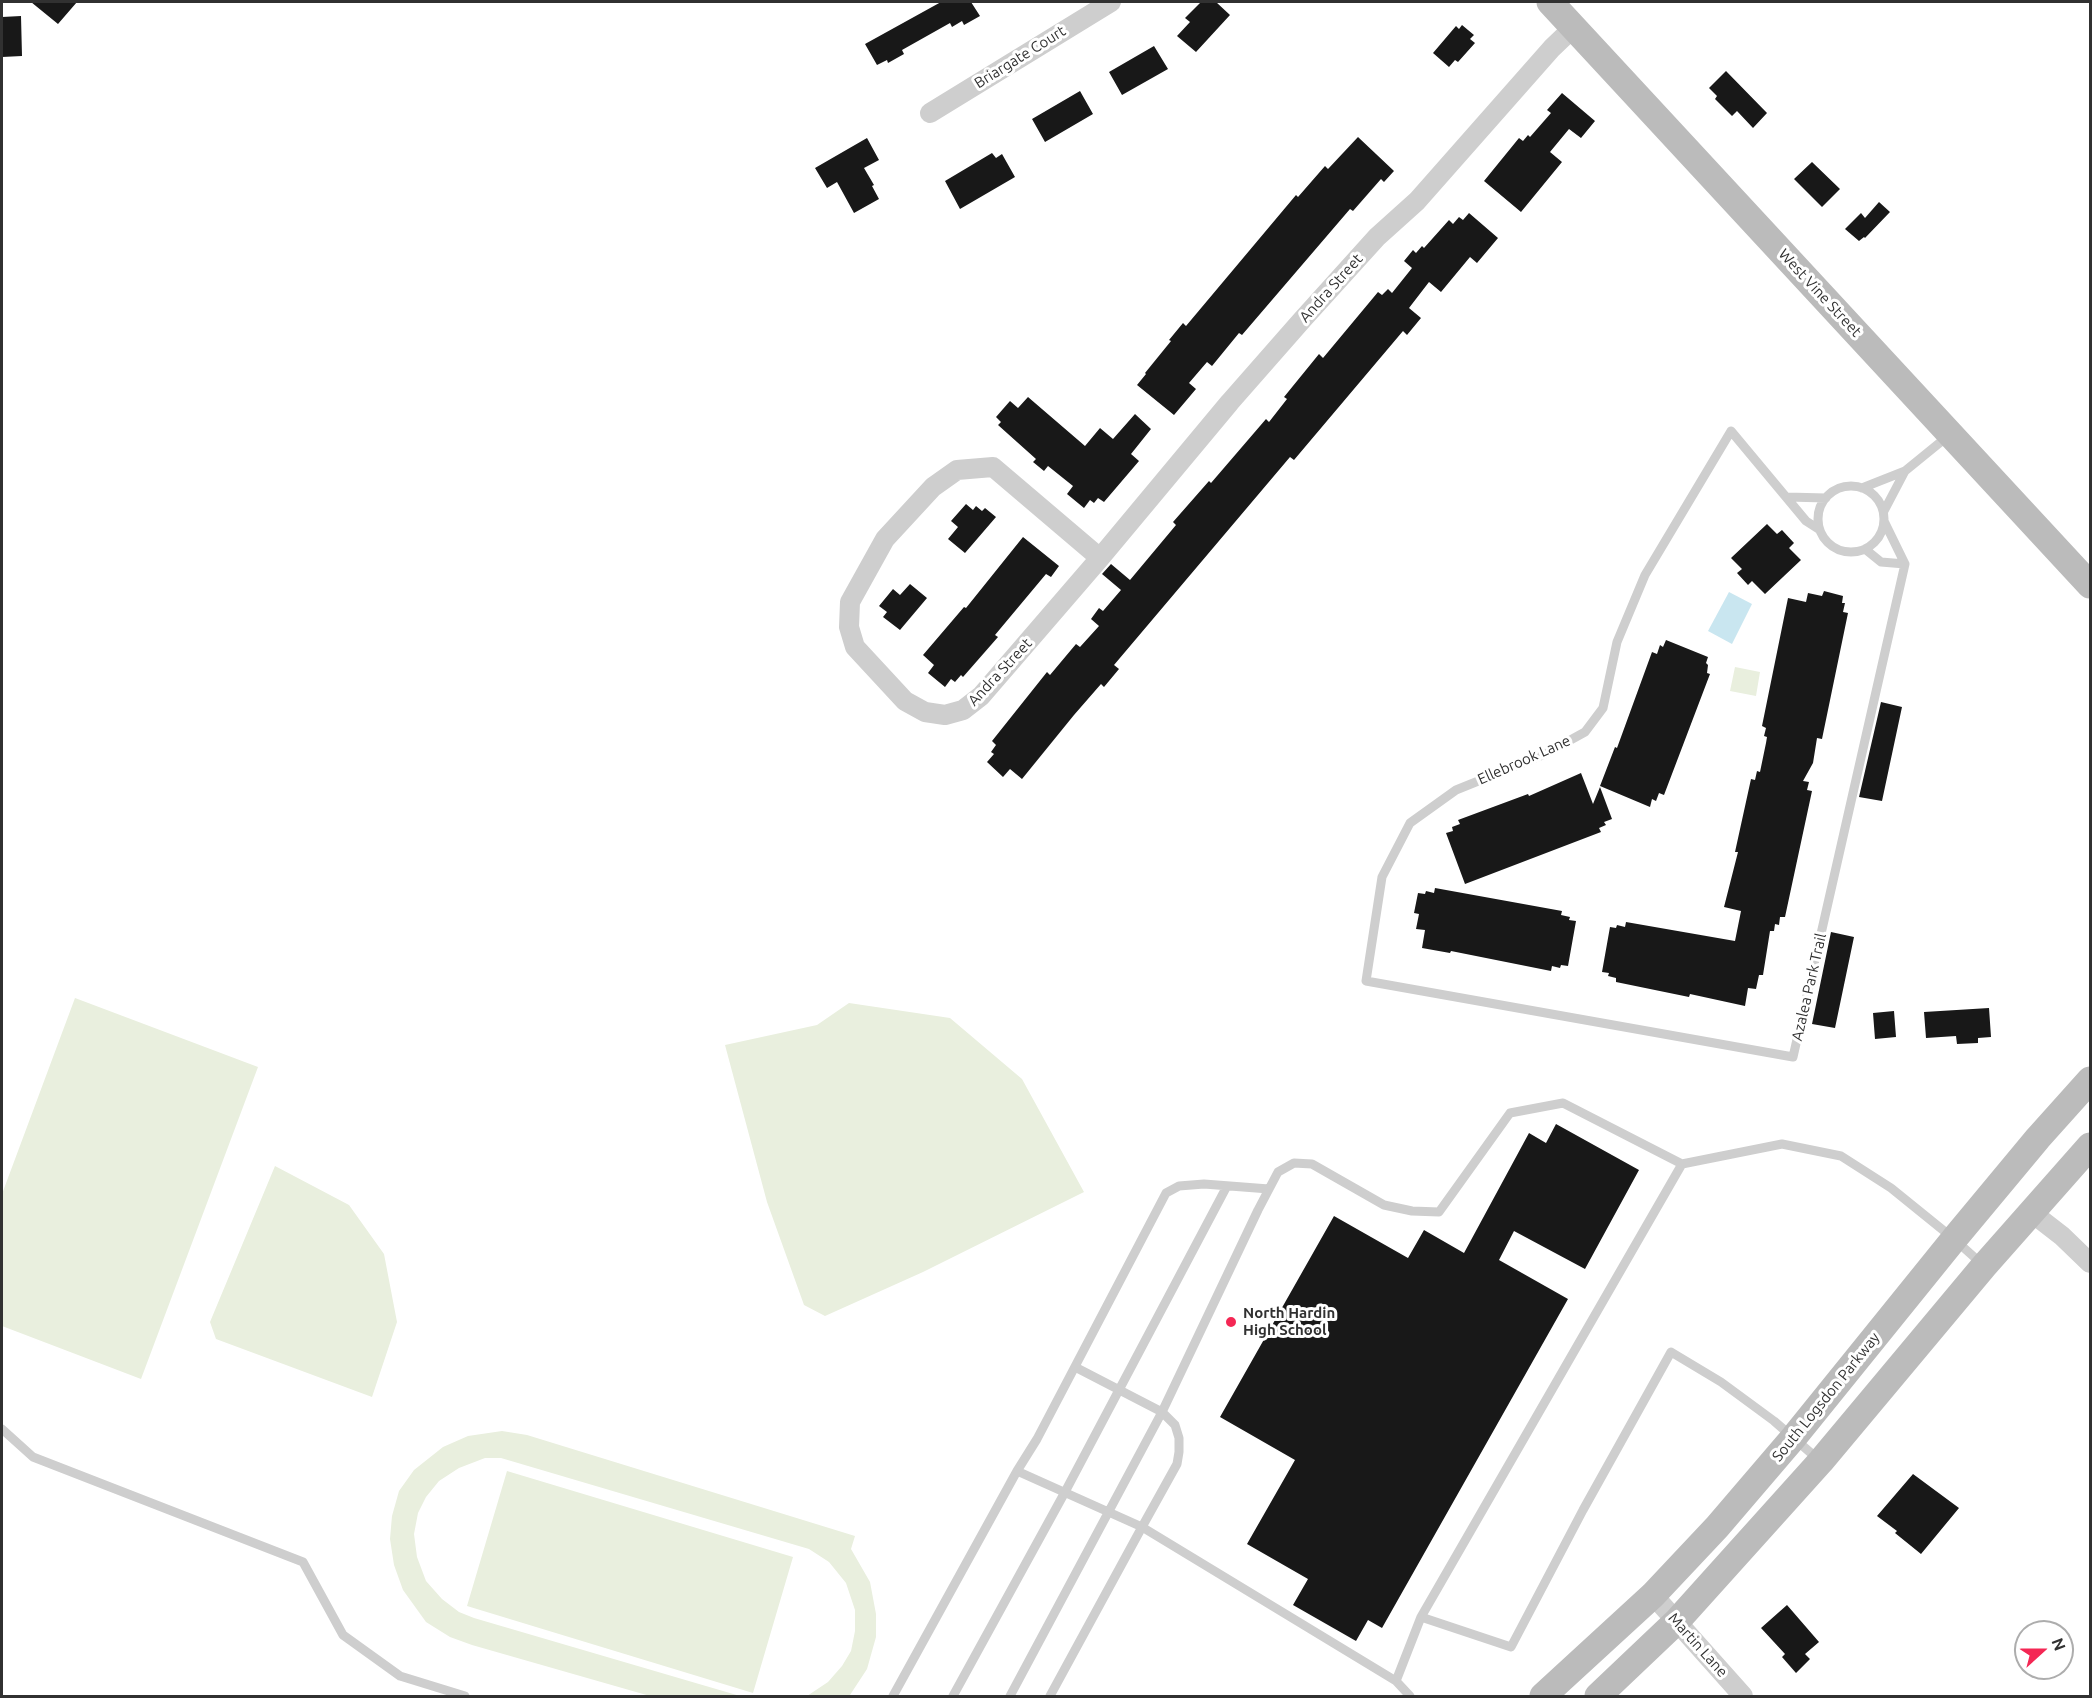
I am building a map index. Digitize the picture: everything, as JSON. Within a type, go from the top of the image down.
[{"type":"main road","name":"West Vine Street","points":[[1550,2],[2091,585]]},
{"type":"main road","name":"South Logsdon Parkway","points":[[1543,1696],[1653,1595],[1717,1527],[1794,1437],[2038,1138],[2091,1080]]},
{"type":"main road","points":[[1598,1696],[1677,1621],[1821,1461],[1984,1266],[2091,1146]]},
{"type":"street","name":"Briargate Court","points":[[930,113],[1111,2]]},
{"type":"street","name":"Andra Street","points":[[1100,558],[993,467],[957,470],[933,487],[885,539],[850,602],[849,627],[855,647],[905,701],[925,712],[945,715],[963,710],[981,696],[1100,558],[1230,402],[1302,320],[1377,237],[1417,201],[1552,48],[1574,27]]},
{"type":"street","points":[[2031,1212],[2091,1263]]},
{"type":"street","name":"Martin Lane","points":[[1653,1595],[1743,1696]]},
{"type":"lane","name":"Ellebrook Lane","points":[[1366,981],[1382,877],[1410,823],[1456,790],[1545,754],[1586,732],[1603,708],[1617,642],[1645,575],[1731,431],[1787,497]]},
{"type":"lane","points":[[1862,488],[1905,471],[1950,434]]},
{"type":"lane","points":[[1884,511],[1905,471]]},
{"type":"lane","points":[[1787,497],[1806,521],[1820,530],[1830,544],[1849,553],[1865,549],[1877,541],[1882,532],[1884,511],[1871,492],[1851,486],[1839,488],[1822,503],[1819,514],[1820,530]]},
{"type":"lane","points":[[1787,497],[1826,498]]},
{"type":"lane","points":[[1884,521],[1905,564]]},
{"type":"lane","points":[[1865,549],[1881,562],[1905,564]]},
{"type":"lane","name":"Azalea Park Trail","points":[[1366,981],[1793,1057],[1905,564]]},
{"type":"lane","points":[[1010,1696],[1162,1412],[1278,1172],[1294,1164],[1312,1164],[1384,1204],[1412,1211],[1439,1212],[1510,1113],[1563,1103],[1682,1164],[1782,1144],[1841,1156],[1892,1188],[1984,1266]]},
{"type":"lane","points":[[1396,1681],[1421,1617],[1682,1164]]},
{"type":"lane","points":[[893,1696],[1017,1471],[1037,1439],[1166,1193],[1179,1186],[1204,1184],[1269,1190]]},
{"type":"lane","points":[[953,1696],[1065,1492],[1227,1186]]},
{"type":"lane","points":[[1421,1617],[1511,1647],[1583,1510],[1671,1352],[1721,1382],[1794,1437],[1821,1461]]},
{"type":"lane","points":[[1050,1696],[1177,1464],[1179,1452],[1179,1438],[1175,1425],[1162,1412],[1075,1367]]},
{"type":"lane","points":[[2,1429],[33,1457],[303,1562],[343,1635],[400,1676],[465,1696]]},
{"type":"lane","points":[[1017,1471],[1142,1527],[1396,1681],[1410,1696]]},
{"type":"green space","points":[[1735,667],[1760,672],[1756,696],[1730,691]]},
{"type":"green space","points":[[75,998],[258,1067],[141,1379],[2,1326],[2,1194]]},
{"type":"green space","points":[[849,1003],[950,1018],[1022,1079],[1084,1192],[923,1272],[825,1316],[804,1305],[767,1202],[725,1045],[817,1025]]},
{"type":"green space","points":[[275,1166],[349,1205],[384,1254],[397,1322],[372,1397],[216,1339],[210,1322]]},
{"type":"green space","points":[[502,1431],[527,1435],[855,1536],[851,1549],[870,1582],[876,1614],[876,1637],[867,1669],[850,1695],[807,1696],[828,1682],[842,1666],[851,1651],[855,1631],[855,1610],[846,1583],[829,1562],[809,1549],[501,1458],[485,1458],[459,1468],[439,1481],[426,1497],[418,1513],[414,1534],[417,1557],[426,1581],[442,1599],[459,1612],[474,1618],[740,1696],[650,1696],[472,1645],[450,1637],[426,1622],[403,1590],[394,1565],[390,1539],[392,1516],[399,1491],[414,1470],[443,1447],[468,1436]]},
{"type":"green space","points":[[507,1471],[793,1557],[753,1693],[467,1606]]},
{"type":"water","points":[[1729,592],[1752,604],[1732,644],[1708,631]]},
{"type":"building","points":[[31,2],[77,2],[58,24]]},
{"type":"building","points":[[941,2],[971,2],[980,16],[964,25],[962,21],[952,27],[950,23],[902,50],[904,54],[888,63],[887,60],[877,65],[865,44]]},
{"type":"building","points":[[1201,2],[1216,2],[1230,15],[1196,52],[1177,36],[1190,22],[1185,18]]},
{"type":"building","points":[[21,16],[22,56],[2,57],[2,17]]},
{"type":"building","points":[[1462,25],[1474,35],[1470,39],[1475,43],[1458,62],[1455,60],[1449,67],[1433,53],[1456,26],[1459,29]]},
{"type":"building","points":[[1154,46],[1168,69],[1122,95],[1109,72]]},
{"type":"building","points":[[1726,71],[1767,113],[1753,128],[1737,111],[1732,116],[1715,99],[1717,96],[1709,88]]},
{"type":"building","points":[[1080,91],[1093,114],[1045,142],[1032,119]]},
{"type":"building","points":[[1562,93],[1595,121],[1581,138],[1569,129],[1550,152],[1562,162],[1521,212],[1484,181],[1519,138],[1523,141],[1528,135],[1530,137],[1551,113],[1547,110]]},
{"type":"building","points":[[1358,137],[1394,171],[1384,182],[1381,179],[1353,211],[1350,209],[1242,335],[1239,333],[1212,366],[1207,362],[1189,383],[1196,389],[1174,415],[1137,385],[1183,323],[1186,326],[1296,195],[1298,197],[1325,166],[1328,169]]},
{"type":"building","points":[[867,138],[879,160],[864,168],[879,199],[854,213],[837,182],[827,188],[815,168]]},
{"type":"building","points":[[992,153],[996,158],[1002,154],[1015,177],[960,209],[945,181]]},
{"type":"building","points":[[1812,162],[1840,189],[1822,207],[1794,179]]},
{"type":"building","points":[[1879,202],[1890,212],[1865,238],[1859,241],[1845,229],[1861,213],[1865,218]]},
{"type":"building","points":[[1469,213],[1498,238],[1477,263],[1470,257],[1441,292],[1429,282],[1409,308],[1421,318],[1407,335],[1403,331],[1294,460],[1290,457],[1114,665],[1119,669],[1104,687],[1101,684],[1022,779],[1010,769],[1003,777],[987,762],[994,754],[991,752],[996,745],[992,741],[1047,672],[1050,675],[1076,644],[1080,647],[1099,626],[1091,619],[1099,608],[1103,611],[1121,590],[1102,574],[1111,564],[1130,580],[1176,525],[1173,522],[1209,481],[1211,483],[1266,419],[1269,422],[1287,399],[1284,397],[1319,354],[1323,358],[1378,292],[1382,295],[1388,289],[1392,293],[1412,268],[1404,261],[1413,250],[1416,253],[1422,246],[1424,248],[1449,220],[1453,224],[1459,217],[1463,220]]},
{"type":"building","points":[[1028,397],[1085,446],[1100,428],[1113,439],[1135,414],[1151,429],[1131,454],[1139,461],[1104,502],[1098,498],[1094,503],[1090,500],[1084,508],[1067,494],[1073,486],[1048,466],[1044,471],[1033,462],[1036,459],[998,425],[1001,422],[996,417],[1010,401],[1018,408]]},
{"type":"building","points":[[966,504],[973,510],[976,506],[982,511],[985,508],[996,517],[965,553],[948,539],[958,527],[951,521]]},
{"type":"building","points":[[1767,524],[1777,534],[1782,530],[1794,543],[1789,548],[1801,560],[1765,594],[1752,581],[1748,585],[1737,573],[1742,569],[1731,558]]},
{"type":"building","points":[[1023,537],[1059,566],[1051,577],[1046,574],[995,635],[998,637],[963,677],[961,675],[955,682],[951,679],[945,687],[928,673],[934,665],[923,655],[964,607],[966,608]]},
{"type":"building","points":[[910,584],[927,598],[900,630],[883,617],[887,612],[879,606],[893,589],[900,595]]},
{"type":"building","points":[[1824,591],[1843,596],[1842,603],[1845,603],[1843,612],[1848,613],[1822,739],[1817,738],[1813,763],[1803,781],[1809,782],[1807,790],[1812,791],[1785,917],[1780,917],[1779,925],[1775,924],[1774,931],[1770,931],[1763,975],[1759,975],[1756,989],[1748,988],[1745,1006],[1616,982],[1616,978],[1608,976],[1609,973],[1602,972],[1610,927],[1616,928],[1617,925],[1625,927],[1626,922],[1735,941],[1741,911],[1724,907],[1738,852],[1735,852],[1751,779],[1755,780],[1757,771],[1760,772],[1767,737],[1764,736],[1766,728],[1762,726],[1788,598],[1806,602],[1808,593],[1822,596]]},
{"type":"building","points":[[1666,640],[1708,657],[1707,673],[1710,674],[1664,795],[1659,793],[1656,801],[1652,799],[1650,807],[1600,786],[1615,747],[1617,748],[1652,652],[1657,654],[1660,645],[1663,647]]},
{"type":"building","points":[[1881,702],[1902,707],[1882,801],[1859,797]]},
{"type":"building","points":[[1581,773],[1593,804],[1600,787],[1612,819],[1604,822],[1606,825],[1599,828],[1601,832],[1465,884],[1446,833],[1453,831],[1452,827],[1460,824],[1458,820],[1528,794],[1529,796]]},
{"type":"building","points":[[1435,888],[1562,911],[1561,915],[1576,921],[1568,966],[1561,965],[1560,968],[1552,966],[1551,971],[1451,951],[1450,953],[1422,948],[1425,930],[1416,929],[1419,914],[1414,913],[1418,893],[1425,894],[1426,891],[1434,893]]},
{"type":"building","points":[[1831,932],[1854,937],[1835,1028],[1812,1024]]},
{"type":"building","points":[[1989,1008],[1991,1037],[1978,1038],[1978,1043],[1957,1044],[1956,1036],[1926,1038],[1924,1012]]},
{"type":"building","points":[[1894,1011],[1896,1037],[1875,1039],[1873,1013]]},
{"type":"building","name":"North Hardin High School","points":[[1556,1124],[1639,1170],[1585,1269],[1514,1231],[1499,1260],[1568,1299],[1382,1628],[1368,1620],[1356,1641],[1293,1605],[1308,1579],[1247,1544],[1295,1460],[1220,1417],[1334,1216],[1408,1258],[1424,1230],[1464,1253],[1529,1133],[1546,1143]]},
{"type":"building","points":[[1913,1474],[1959,1508],[1921,1554],[1877,1516]]},
{"type":"building","points":[[1787,1605],[1819,1642],[1805,1654],[1810,1659],[1796,1673],[1782,1657],[1785,1654],[1761,1628]]},
{"type":"place","name":"North Hardin High School","points":[[1231,1322]]}]
